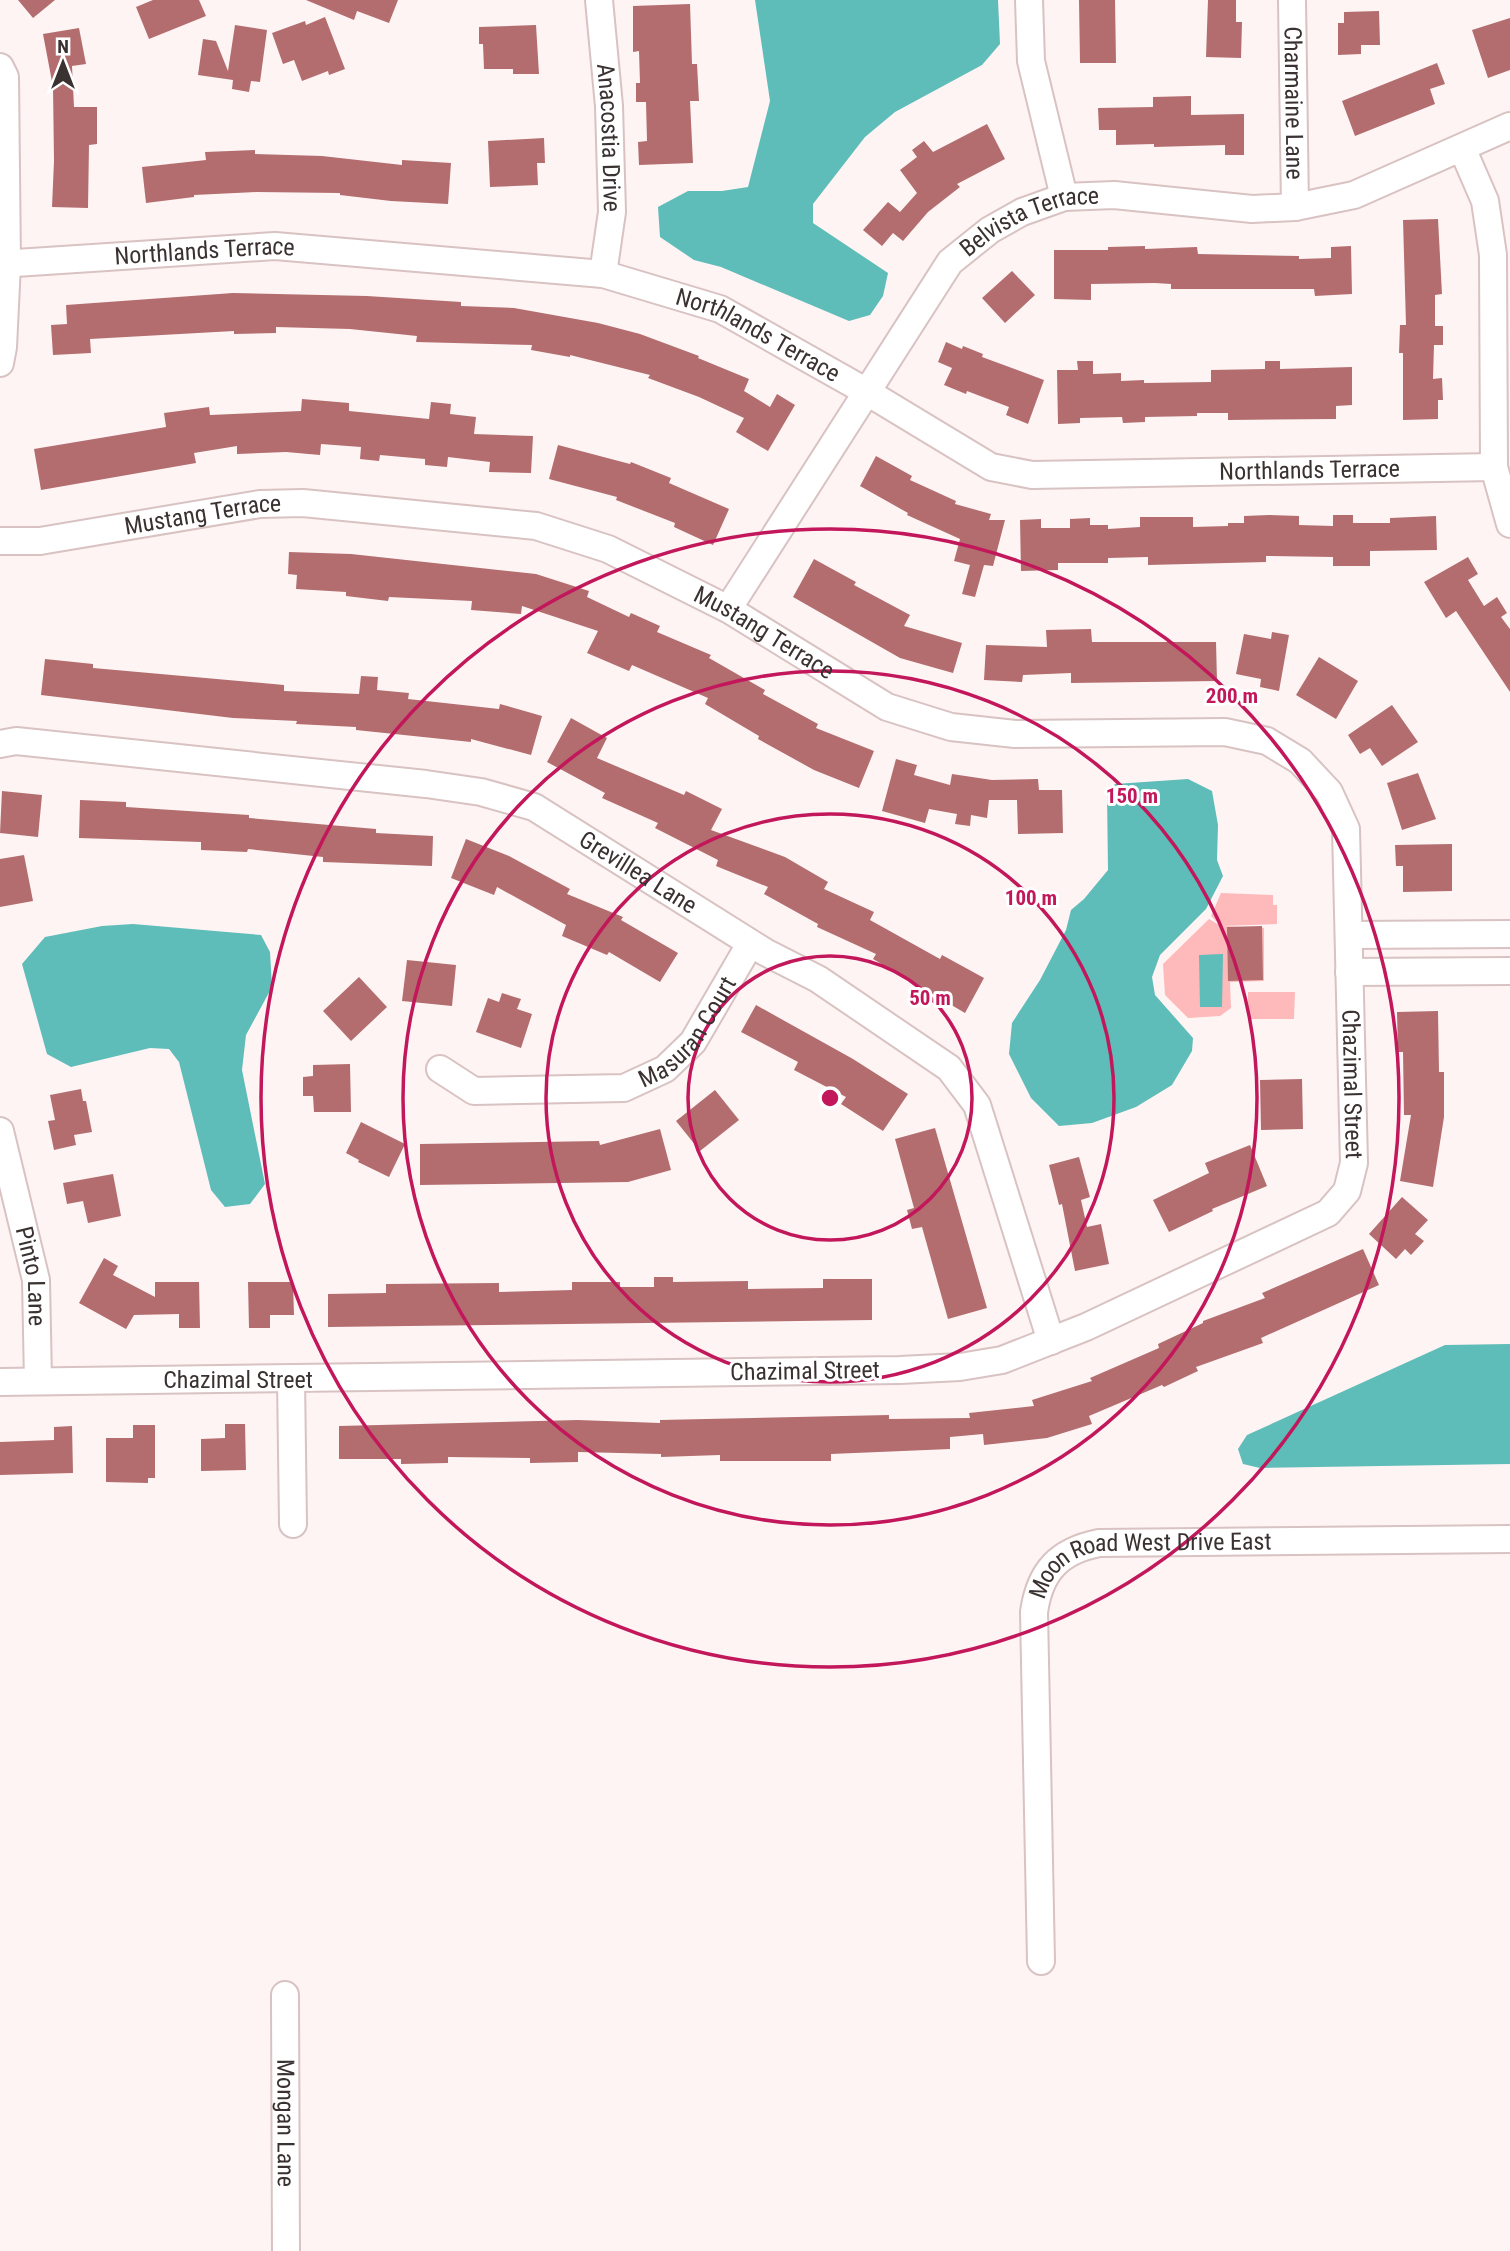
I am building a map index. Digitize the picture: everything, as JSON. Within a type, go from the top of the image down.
[{"type":"street","name":"Anacostia Drive","points":[[599,0],[610,106],[612,212],[603,274]]},
{"type":"street","points":[[1029,0],[1031,61],[1064,197]]},
{"type":"street","name":"Charmaine Lane","points":[[1292,0],[1295,207]]},
{"type":"street","points":[[0,67],[5,76],[3,346],[0,363]]},
{"type":"street","name":"Belvista Terrace","points":[[728,609],[950,262],[990,230],[1021,212],[1064,197],[1114,195],[1252,209],[1295,207],[1354,195],[1510,126]]},
{"type":"street","points":[[1462,148],[1485,201],[1493,255],[1494,467],[1510,524]]},
{"type":"street","name":"Northlands Terrace","points":[[4,264],[275,246],[603,274],[720,309],[867,392],[991,467],[1032,475],[1494,467]]},
{"type":"street","name":"Mustang Terrace","points":[[0,541],[40,541],[260,504],[303,503],[536,526],[608,549],[728,609],[887,708],[951,727],[1016,734],[1225,732],[1267,741],[1300,761],[1329,792],[1346,829],[1349,972]]},
{"type":"street","name":"Grevillea Lane","points":[[0,744],[16,741],[426,785],[481,792],[534,807],[750,944],[818,979],[949,1068],[977,1105],[1051,1341]]},
{"type":"street","points":[[1349,935],[1510,934]]},
{"type":"street","name":"Masuran Court","points":[[440,1069],[474,1091],[624,1088],[665,1069],[693,1042],[750,944]]},
{"type":"street","points":[[1349,972],[1510,971]]},
{"type":"street","name":"Chazimal Street","points":[[0,1382],[945,1368],[1002,1360],[1086,1327],[1328,1213],[1347,1191],[1354,1163],[1349,972]]},
{"type":"street","name":"Pinto Lane","points":[[0,1131],[36,1280],[38,1381]]},
{"type":"street","points":[[290,1379],[293,1524]]},
{"type":"street","name":"Moon Road West Drive East","points":[[1041,1961],[1034,1612],[1040,1583],[1047,1572],[1067,1553],[1081,1546],[1099,1543],[1510,1539]]},
{"type":"street","name":"Mongan Lane","points":[[285,1995],[286,2251]]},
{"type":"shaded area","points":[[1221,893],[1273,895],[1273,905],[1277,905],[1277,924],[1222,926],[1264,928],[1264,981],[1230,982],[1231,1008],[1220,1016],[1188,1018],[1165,995],[1163,964],[1209,919],[1221,926],[1211,916]]},
{"type":"shaded area","points":[[1248,992],[1295,992],[1294,1019],[1248,1019]]},
{"type":"water","points":[[755,0],[998,0],[1000,44],[982,65],[895,112],[865,137],[813,204],[813,223],[888,273],[883,296],[870,315],[849,321],[721,267],[694,260],[660,237],[658,207],[688,191],[722,191],[748,187],[770,101]]},
{"type":"water","points":[[1188,779],[1212,791],[1218,825],[1217,860],[1223,876],[1206,909],[1160,955],[1152,977],[1155,995],[1193,1038],[1192,1051],[1172,1085],[1136,1107],[1092,1123],[1059,1126],[1031,1098],[1009,1054],[1012,1023],[1040,980],[1066,930],[1071,910],[1108,870],[1107,793],[1115,784]]},
{"type":"water","points":[[133,924],[261,935],[270,952],[272,987],[246,1035],[242,1070],[265,1184],[250,1204],[225,1207],[211,1190],[179,1062],[169,1049],[150,1048],[71,1067],[47,1054],[22,964],[45,937],[102,926]]},
{"type":"water","points":[[1223,954],[1222,1007],[1200,1007],[1199,955]]},
{"type":"water","points":[[1510,1344],[1510,1464],[1260,1468],[1243,1464],[1238,1449],[1247,1435],[1445,1345]]},
{"type":"building","points":[[18,0],[55,0],[33,18]]},
{"type":"building","points":[[153,0],[199,0],[206,16],[149,39],[136,7]]},
{"type":"building","points":[[306,0],[398,0],[389,23],[357,11],[354,20]]},
{"type":"building","points":[[1079,0],[1115,0],[1116,63],[1080,63]]},
{"type":"building","points":[[1208,0],[1236,0],[1236,22],[1242,22],[1241,58],[1206,57]]},
{"type":"building","points":[[690,4],[692,64],[697,64],[699,101],[690,101],[693,163],[639,165],[638,142],[647,141],[646,102],[636,102],[636,83],[640,83],[639,51],[633,52],[633,6]]},
{"type":"building","points":[[1379,11],[1380,45],[1361,45],[1361,54],[1338,55],[1338,23],[1344,23],[1344,12]]},
{"type":"building","points":[[325,17],[345,69],[329,75],[328,71],[302,81],[294,60],[283,64],[272,33],[305,21],[306,25]]},
{"type":"building","points":[[1510,18],[1510,70],[1488,78],[1472,30]]},
{"type":"building","points":[[235,25],[267,30],[260,82],[251,81],[249,92],[232,89],[233,80],[198,75],[203,39],[216,41],[228,71]]},
{"type":"building","points":[[536,25],[539,74],[513,74],[513,69],[484,69],[479,27]]},
{"type":"building","points":[[79,28],[86,64],[72,66],[74,107],[97,107],[97,144],[89,145],[88,208],[52,207],[53,87],[43,34]]},
{"type":"building","points":[[1437,63],[1445,84],[1430,89],[1435,104],[1355,136],[1342,101]]},
{"type":"building","points":[[1191,96],[1191,115],[1244,114],[1244,155],[1225,155],[1225,145],[1116,145],[1116,130],[1099,130],[1098,108],[1153,107],[1153,97]]},
{"type":"building","points":[[987,124],[1005,159],[957,184],[960,187],[928,212],[903,241],[893,233],[882,246],[863,230],[888,202],[900,212],[917,193],[900,170],[917,157],[912,150],[924,141],[933,152]]},
{"type":"building","points":[[544,138],[545,163],[537,163],[538,185],[490,187],[488,141]]},
{"type":"building","points":[[255,150],[255,154],[322,156],[402,165],[402,160],[451,163],[448,204],[391,201],[340,193],[257,192],[194,195],[146,203],[142,167],[206,160],[205,152]]},
{"type":"building","points":[[1438,219],[1442,294],[1435,295],[1435,326],[1443,326],[1443,345],[1434,345],[1433,379],[1442,378],[1443,400],[1438,400],[1438,419],[1403,420],[1403,353],[1399,353],[1400,325],[1406,325],[1403,220]]},
{"type":"building","points":[[1145,246],[1145,249],[1197,247],[1198,254],[1299,256],[1299,259],[1331,258],[1331,247],[1351,246],[1352,294],[1315,296],[1314,289],[1171,289],[1171,284],[1155,283],[1091,284],[1091,300],[1054,299],[1054,250],[1108,250],[1108,247]]},
{"type":"building","points":[[1012,271],[1035,295],[1005,323],[982,298]]},
{"type":"building","points":[[233,293],[367,296],[461,302],[461,306],[514,308],[598,323],[640,334],[699,356],[698,358],[749,379],[744,391],[770,407],[777,394],[795,405],[768,451],[736,432],[744,418],[699,397],[648,378],[650,375],[570,355],[531,350],[532,345],[416,342],[417,336],[350,329],[276,327],[276,333],[234,334],[234,331],[90,339],[91,353],[53,355],[51,325],[67,324],[66,305]]},
{"type":"building","points":[[946,342],[962,349],[963,346],[983,354],[982,357],[1044,380],[1028,424],[1006,415],[1009,407],[944,385],[952,368],[938,362]]},
{"type":"building","points":[[1077,361],[1093,361],[1093,374],[1121,373],[1121,381],[1144,380],[1144,383],[1211,382],[1211,370],[1265,369],[1265,361],[1280,361],[1280,369],[1352,367],[1352,405],[1336,406],[1336,419],[1228,420],[1228,413],[1197,413],[1197,416],[1145,417],[1145,422],[1123,423],[1122,417],[1080,418],[1080,423],[1058,424],[1057,370],[1078,370]]},
{"type":"building","points":[[302,399],[349,403],[349,411],[429,419],[431,402],[451,404],[450,414],[476,417],[474,434],[533,436],[531,473],[489,472],[490,462],[448,457],[447,467],[425,465],[425,459],[380,455],[379,461],[360,459],[361,447],[321,444],[320,455],[286,452],[237,454],[237,446],[194,453],[196,463],[41,490],[34,449],[166,427],[164,413],[209,407],[210,415],[301,411]]},
{"type":"building","points":[[558,445],[630,464],[631,462],[671,478],[669,483],[729,509],[713,545],[674,527],[675,523],[616,500],[617,497],[549,479]]},
{"type":"building","points":[[876,456],[912,476],[910,480],[956,501],[955,504],[991,514],[989,520],[1005,520],[993,566],[984,565],[975,597],[962,594],[970,565],[954,561],[960,539],[907,515],[908,513],[860,486]]},
{"type":"building","points":[[1269,515],[1299,516],[1299,525],[1333,526],[1333,515],[1353,515],[1353,523],[1390,523],[1390,518],[1436,516],[1437,550],[1370,551],[1370,566],[1333,566],[1333,557],[1266,556],[1266,562],[1148,565],[1148,557],[1108,558],[1108,563],[1058,563],[1058,570],[1021,571],[1020,520],[1041,519],[1041,528],[1070,528],[1070,519],[1090,518],[1090,525],[1108,525],[1108,529],[1140,527],[1140,517],[1193,517],[1193,527],[1228,526],[1228,523],[1244,523],[1244,516]]},
{"type":"building","points":[[289,552],[351,554],[536,574],[589,591],[587,597],[629,617],[631,613],[660,626],[657,632],[711,655],[709,658],[765,690],[763,694],[818,724],[816,728],[874,751],[859,788],[814,770],[758,739],[759,736],[705,704],[708,698],[632,665],[629,671],[587,653],[598,631],[522,606],[521,614],[471,610],[472,601],[389,597],[388,601],[346,596],[346,592],[296,589],[297,575],[288,574]]},
{"type":"building","points":[[1468,557],[1478,574],[1468,580],[1484,606],[1497,597],[1507,613],[1501,617],[1510,629],[1510,692],[1456,611],[1446,618],[1424,582]]},
{"type":"building","points":[[814,559],[856,582],[854,585],[910,615],[904,626],[962,643],[953,673],[900,658],[793,597]]},
{"type":"building","points":[[1091,629],[1092,642],[1216,642],[1217,681],[1071,683],[1071,673],[1023,675],[1022,682],[984,680],[986,645],[1047,647],[1046,630]]},
{"type":"building","points":[[1272,632],[1289,635],[1279,691],[1260,687],[1261,679],[1236,674],[1244,634],[1271,639]]},
{"type":"building","points":[[1319,657],[1358,681],[1336,719],[1296,695]]},
{"type":"building","points":[[45,659],[93,664],[93,668],[284,685],[284,691],[359,694],[361,676],[378,677],[377,690],[409,693],[408,699],[499,709],[500,704],[542,716],[531,755],[471,739],[471,742],[356,730],[356,727],[296,724],[297,721],[233,718],[41,695]]},
{"type":"building","points":[[1392,705],[1418,742],[1382,766],[1370,748],[1360,754],[1348,735]]},
{"type":"building","points":[[571,718],[607,738],[597,758],[684,795],[686,791],[722,809],[711,830],[785,857],[828,882],[824,889],[874,912],[870,920],[940,959],[942,955],[984,978],[965,1013],[873,959],[876,954],[817,927],[818,924],[764,894],[768,887],[716,866],[718,860],[655,828],[658,823],[602,798],[605,793],[547,762]]},
{"type":"building","points":[[896,759],[917,765],[914,775],[950,785],[952,774],[992,780],[1038,779],[1039,790],[1062,790],[1063,833],[1018,834],[1017,800],[989,800],[987,818],[971,815],[970,826],[955,824],[957,814],[929,809],[925,823],[882,811]]},
{"type":"building","points":[[1418,773],[1436,819],[1402,830],[1387,783]]},
{"type":"building","points":[[2,791],[42,795],[38,837],[0,833]]},
{"type":"building","points":[[80,800],[126,802],[126,807],[249,815],[249,818],[376,829],[376,833],[433,836],[432,866],[323,862],[323,857],[248,849],[247,852],[201,850],[201,842],[79,838]]},
{"type":"building","points":[[466,839],[509,856],[570,889],[567,894],[623,917],[621,920],[678,953],[660,982],[609,952],[607,955],[562,936],[566,925],[497,887],[494,895],[451,878]]},
{"type":"building","points":[[1452,844],[1452,891],[1403,892],[1403,866],[1396,866],[1395,845]]},
{"type":"building","points":[[24,855],[33,901],[0,907],[0,859]]},
{"type":"building","points":[[1262,926],[1263,980],[1228,981],[1227,927]]},
{"type":"building","points":[[407,960],[456,965],[452,1006],[402,1001]]},
{"type":"building","points":[[359,977],[387,1007],[351,1041],[323,1011]]},
{"type":"building","points":[[502,993],[521,999],[517,1009],[532,1014],[521,1048],[476,1032],[488,998],[499,1002]]},
{"type":"building","points":[[756,1005],[853,1059],[908,1094],[883,1131],[841,1104],[846,1097],[794,1070],[798,1062],[741,1032]]},
{"type":"building","points":[[1438,1011],[1439,1072],[1444,1072],[1444,1117],[1433,1187],[1400,1181],[1411,1115],[1404,1115],[1403,1052],[1398,1052],[1397,1012]]},
{"type":"building","points":[[350,1064],[351,1112],[314,1112],[313,1096],[303,1096],[303,1077],[313,1076],[313,1065]]},
{"type":"building","points":[[1302,1079],[1303,1129],[1261,1130],[1260,1080]]},
{"type":"building","points":[[81,1089],[92,1132],[74,1135],[76,1145],[54,1150],[48,1121],[55,1120],[50,1095]]},
{"type":"building","points":[[715,1090],[739,1120],[700,1151],[676,1121]]},
{"type":"building","points":[[361,1122],[405,1144],[389,1177],[346,1153]]},
{"type":"building","points":[[935,1128],[987,1308],[948,1319],[922,1227],[912,1229],[907,1210],[914,1208],[895,1139]]},
{"type":"building","points":[[660,1129],[671,1170],[628,1182],[420,1185],[420,1144],[599,1141],[600,1145]]},
{"type":"building","points":[[1250,1145],[1267,1186],[1212,1209],[1213,1211],[1169,1232],[1153,1200],[1209,1173],[1205,1163]]},
{"type":"building","points":[[1079,1157],[1090,1197],[1081,1200],[1087,1227],[1101,1224],[1109,1264],[1075,1271],[1062,1204],[1059,1205],[1049,1165]]},
{"type":"building","points":[[113,1174],[121,1216],[88,1223],[83,1201],[67,1204],[63,1183]]},
{"type":"building","points":[[1402,1197],[1428,1220],[1415,1234],[1424,1241],[1411,1255],[1405,1249],[1396,1259],[1369,1234]]},
{"type":"building","points":[[1363,1249],[1379,1285],[1261,1338],[1263,1343],[1196,1367],[1198,1371],[1164,1387],[1162,1385],[1089,1416],[1092,1424],[1047,1438],[984,1445],[983,1434],[950,1437],[950,1449],[831,1454],[831,1461],[720,1461],[720,1455],[661,1457],[661,1454],[578,1452],[578,1462],[530,1463],[530,1458],[448,1457],[448,1463],[401,1464],[401,1459],[339,1459],[339,1426],[578,1420],[660,1423],[660,1420],[889,1415],[889,1419],[970,1418],[969,1413],[1034,1406],[1032,1400],[1092,1381],[1090,1378],[1159,1348],[1158,1344],[1203,1321],[1265,1298],[1262,1293]]},
{"type":"building","points":[[104,1258],[118,1266],[113,1275],[155,1297],[155,1282],[199,1282],[200,1328],[179,1328],[179,1314],[134,1315],[126,1329],[79,1303]]},
{"type":"building","points":[[654,1277],[673,1277],[673,1282],[748,1281],[748,1289],[823,1288],[823,1279],[872,1279],[872,1320],[328,1327],[328,1294],[386,1293],[386,1284],[499,1283],[499,1292],[572,1290],[572,1282],[620,1282],[620,1287],[654,1287]]},
{"type":"building","points":[[248,1282],[293,1282],[294,1315],[270,1315],[270,1328],[249,1328]]},
{"type":"building","points":[[225,1424],[245,1424],[246,1470],[201,1471],[201,1439],[225,1438]]},
{"type":"building","points":[[133,1425],[155,1425],[155,1478],[148,1478],[148,1483],[106,1482],[106,1438],[133,1438]]},
{"type":"building","points":[[72,1426],[73,1473],[0,1475],[0,1442],[54,1440],[54,1427]]}]
